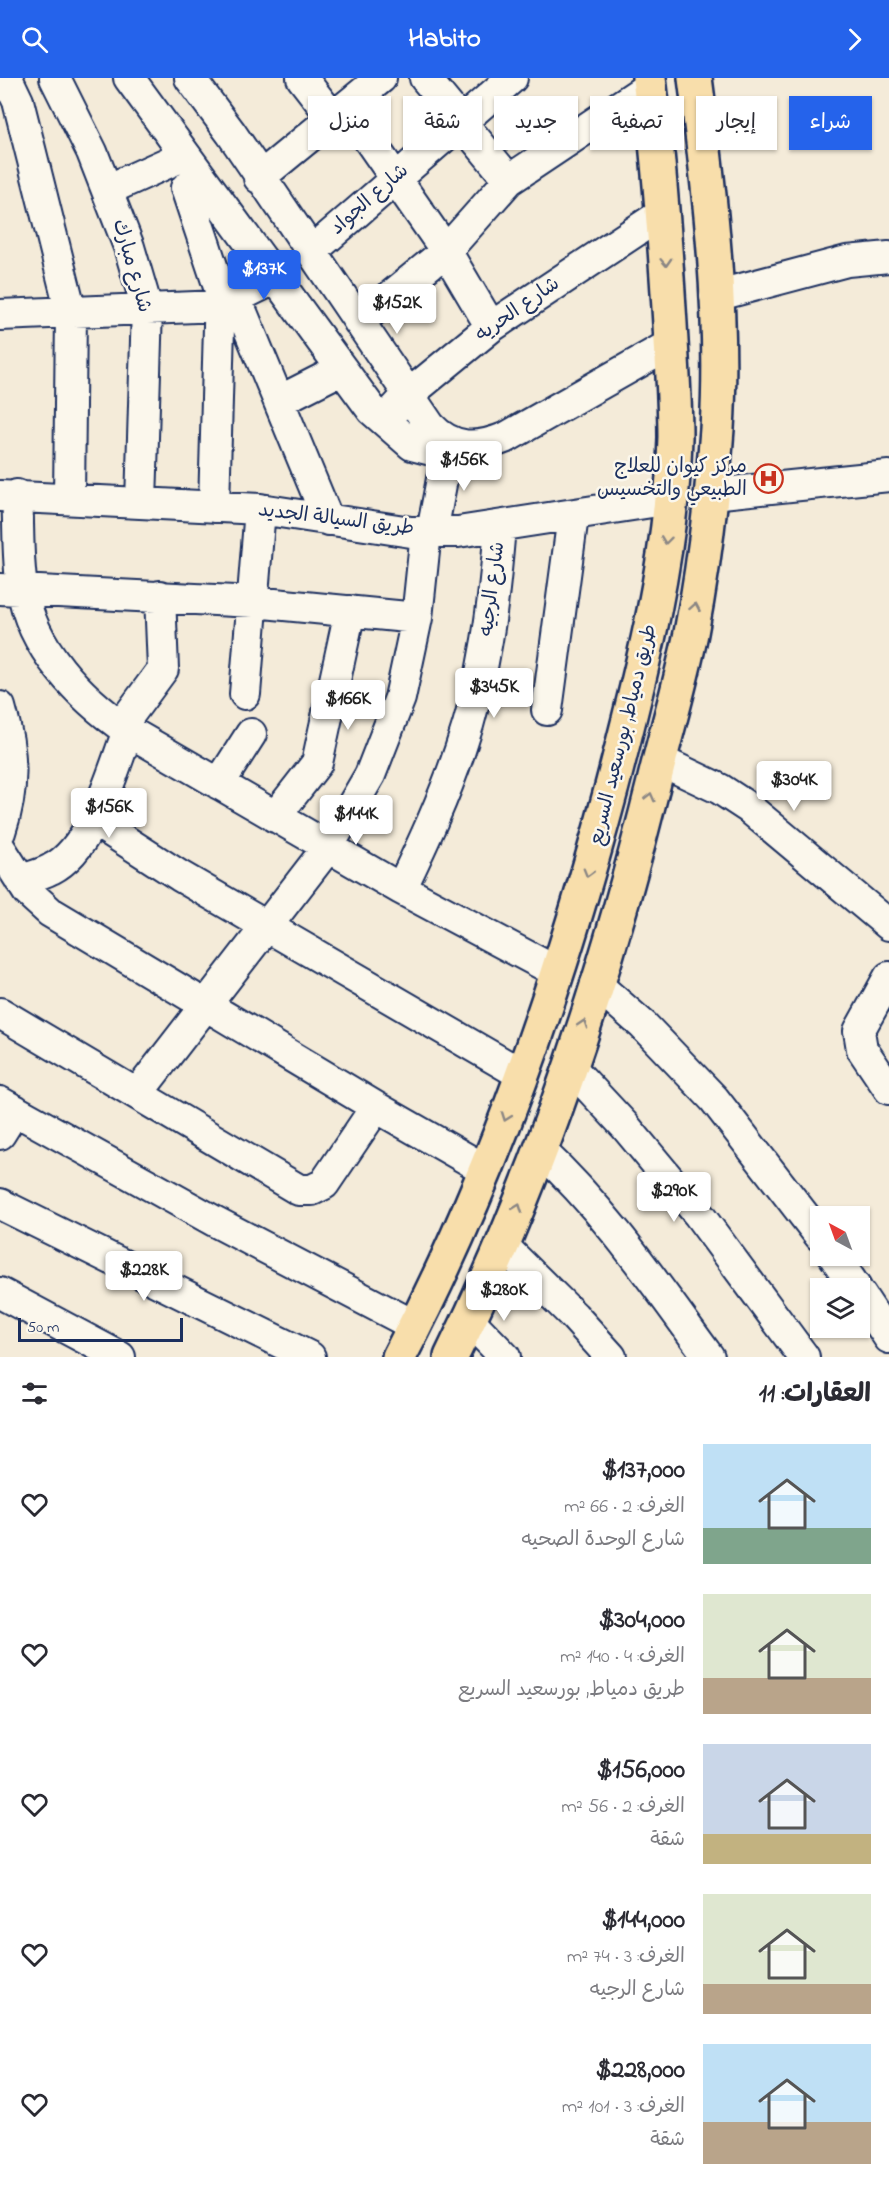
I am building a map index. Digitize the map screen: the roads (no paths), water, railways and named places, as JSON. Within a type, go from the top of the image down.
[{"type":"highway","name":"طريق دمياط, بورسعيد السريع","points":[[703,79],[703,96]]},
{"type":"highway","name":"طريق دمياط, بورسعيد السريع","points":[[399,1357],[486,1170],[557,972],[577,914],[652,628],[671,499],[675,435],[658,150]]},
{"type":"highway","name":"طريق دمياط, بورسعيد السريع","points":[[451,1357],[504,1247],[570,1067],[615,926],[640,838],[691,635],[712,494],[717,425],[715,297],[704,150]]},
{"type":"highway","points":[[601,826],[640,838]]},
{"type":"highway","points":[[577,914],[615,926]]},
{"type":"street","points":[[129,78],[372,410],[412,445],[448,448],[487,446],[507,437],[671,344]]},
{"type":"street","points":[[190,78],[408,395],[448,448]]},
{"type":"street","points":[[302,78],[322,96]]},
{"type":"street","points":[[359,96],[381,78]]},
{"type":"street","points":[[425,78],[440,96]]},
{"type":"street","name":"شارع الجواد","points":[[482,103],[512,78]]},
{"type":"street","points":[[60,80],[9,94],[71,312],[69,498]]},
{"type":"street","name":"شارع مبارك","points":[[60,80],[107,190],[129,248],[147,308],[141,502]]},
{"type":"street","points":[[359,322],[446,250],[509,180],[650,82]]},
{"type":"street","points":[[259,178],[308,138]]},
{"type":"street","points":[[482,147],[509,180]]},
{"type":"street","points":[[373,150],[396,176],[446,250],[491,327]]},
{"type":"street","name":"شارع الجواد","points":[[311,252],[427,150]]},
{"type":"street","points":[[107,190],[185,155]]},
{"type":"street","points":[[186,188],[228,302],[279,401],[328,520]]},
{"type":"street","name":"شارع الحريه","points":[[384,421],[408,395],[491,327],[663,213]]},
{"type":"street","points":[[715,297],[847,261],[889,257]]},
{"type":"street","points":[[0,315],[228,302],[276,278]]},
{"type":"street","points":[[214,507],[228,302]]},
{"type":"street","points":[[279,401],[342,369]]},
{"type":"street","points":[[137,1094],[328,847],[374,764],[400,698],[417,618],[429,532],[448,448]]},
{"type":"street","points":[[712,494],[889,476]]},
{"type":"street","points":[[9,496],[11,589],[33,623],[50,656],[72,685],[98,710],[124,729],[401,889],[557,972]]},
{"type":"street","name":"طريق السيالة الجديد","points":[[9,496],[260,509],[386,529],[429,532],[458,532],[671,499]]},
{"type":"street","points":[[245,694],[260,509]]},
{"type":"street","points":[[547,710],[573,516]]},
{"type":"street","name":"شارع الرجيه","points":[[401,889],[434,820],[460,749],[475,697],[494,602],[500,526]]},
{"type":"street","points":[[11,589],[254,602],[417,618]]},
{"type":"street","points":[[20,880],[52,869],[67,857],[93,820],[124,729],[163,669],[160,597]]},
{"type":"street","points":[[275,817],[316,763],[350,611]]},
{"type":"street","points":[[0,707],[8,734],[11,769],[9,805],[0,832]]},
{"type":"street","points":[[219,784],[251,734]]},
{"type":"street","points":[[660,760],[720,789],[750,808],[889,925]]},
{"type":"street","points":[[93,820],[180,876],[521,1074]]},
{"type":"street","points":[[0,848],[28,892],[50,912],[376,1107],[486,1170]]},
{"type":"street","points":[[889,977],[859,1031],[862,1049],[889,1089]]},
{"type":"street","points":[[596,984],[643,1025],[714,1099],[810,1223]]},
{"type":"street","points":[[0,1012],[299,1190],[312,1190],[324,1184],[376,1107]]},
{"type":"street","points":[[570,1067],[680,1191],[804,1357]]},
{"type":"street","points":[[5,1115],[415,1326]]},
{"type":"street","points":[[540,1150],[615,1230],[709,1357]]},
{"type":"street","points":[[0,1204],[310,1357]]},
{"type":"street","points":[[504,1247],[574,1316],[611,1357]]},
{"type":"street","points":[[0,1293],[120,1357]]},
{"type":"street","points":[[870,1309],[889,1338]]},
{"type":"street","points":[[469,1320],[506,1357]]},
{"type":"place","name":"مركز كيوان للعلاج الطبيعي والتخسيس","points":[[768,479]]}]
